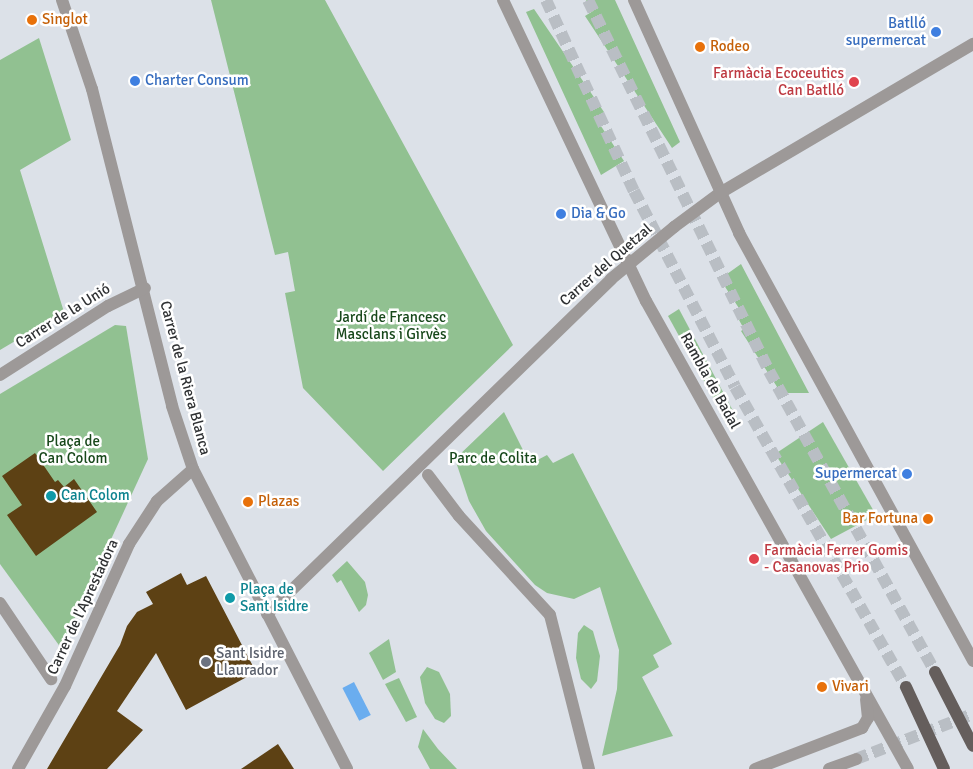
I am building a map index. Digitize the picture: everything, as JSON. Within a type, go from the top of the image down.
[{"type":"main road","points":[[935,672],[973,746]]},
{"type":"main road","points":[[906,687],[944,769]]},
{"type":"street","name":"Carrer de la Riera Blanca","points":[[62,0],[92,89],[145,288],[172,406],[193,469],[348,769]]},
{"type":"street","name":"Rambla de Badal","points":[[503,0],[630,266],[865,691],[902,768]]},
{"type":"street","points":[[634,0],[720,193],[973,660]]},
{"type":"street","name":"Carrer del Quetzal","points":[[267,614],[611,279],[630,266],[720,193],[973,44]]},
{"type":"street","name":"Carrer de la Unió","points":[[0,374],[108,306],[145,288]]},
{"type":"street","name":"Carrer de l'Aprestadora","points":[[18,769],[65,686],[129,544],[157,501],[193,469]]},
{"type":"street","points":[[428,475],[459,516],[550,615],[589,769]]},
{"type":"street","points":[[0,603],[51,679]]},
{"type":"street","points":[[754,769],[862,728],[868,718],[865,691]]},
{"type":"street","points":[[829,769],[856,759]]},
{"type":"green space","name":"Jardí de Francesc Masclans i Girvès","points":[[211,0],[325,0],[513,345],[383,471],[303,388],[285,293],[295,291],[288,252],[275,255]]},
{"type":"green space","points":[[586,0],[615,0],[680,142],[672,148],[585,16],[593,11]]},
{"type":"green space","points":[[534,9],[604,112],[595,117],[624,161],[601,175],[526,12]]},
{"type":"green space","points":[[39,38],[71,140],[20,170],[64,312],[0,350],[0,60]]},
{"type":"green space","points":[[741,264],[809,393],[781,393],[741,331],[744,329],[739,320],[744,316],[720,279]]},
{"type":"green space","points":[[679,309],[740,424],[731,430],[668,316]]},
{"type":"green space","name":"Plaça de Can Colom","points":[[115,325],[126,326],[148,459],[61,648],[0,564],[0,394]]},
{"type":"green space","name":"Parc de Colita","points":[[504,412],[530,464],[547,455],[553,463],[573,453],[672,644],[653,655],[659,667],[642,677],[673,736],[602,756],[617,689],[619,650],[600,587],[574,599],[547,593],[535,585],[486,531],[469,501],[455,459]]},
{"type":"green space","points":[[823,422],[876,515],[831,539],[775,454]]},
{"type":"green space","points":[[347,561],[365,582],[368,595],[366,605],[359,612],[341,580],[337,583],[332,575]]},
{"type":"green space","points":[[584,625],[593,631],[600,656],[597,681],[591,689],[581,679],[576,658],[578,633]]},
{"type":"green space","points":[[389,639],[396,672],[383,680],[369,653]]},
{"type":"green space","points":[[427,667],[439,672],[450,694],[451,716],[444,723],[435,719],[425,703],[420,677]]},
{"type":"green space","points":[[399,678],[417,717],[406,722],[385,684]]},
{"type":"green space","points":[[423,729],[438,749],[457,769],[430,769],[418,747]]},
{"type":"water","points":[[354,682],[371,715],[359,721],[342,688]]},
{"type":"building","name":"Can Colom","points":[[35,453],[55,482],[58,480],[64,487],[74,479],[97,512],[36,556],[7,515],[22,505],[2,476]]},
{"type":"building","name":"Sant Isidre Llaurador","points":[[181,573],[187,585],[206,576],[256,672],[186,710],[156,653],[117,711],[143,730],[107,769],[47,769],[120,645],[127,626],[137,612],[153,604],[146,592]]},
{"type":"building","points":[[278,744],[294,769],[241,769]]},
{"type":"tunnel","points":[[546,0],[634,191],[735,387],[906,687]]},
{"type":"tunnel","points":[[588,0],[769,371],[935,672]]},
{"type":"tunnel","points":[[856,759],[973,714]]},
{"type":"place","name":"Singlot","points":[[32,20]]},
{"type":"place","name":"Batlló supermercat","points":[[936,32]]},
{"type":"place","name":"Rodeo","points":[[700,47]]},
{"type":"place","name":"Charter Consum","points":[[135,81]]},
{"type":"place","name":"Farmàcia Ecoceutics Can Batlló","points":[[854,82]]},
{"type":"place","name":"Dia & Go","points":[[561,214]]},
{"type":"place","name":"Supermercat","points":[[907,474]]},
{"type":"place","name":"Can Colom","points":[[51,496]]},
{"type":"place","name":"Plazas","points":[[248,502]]},
{"type":"place","name":"Bar Fortuna","points":[[928,519]]},
{"type":"place","name":"Farmàcia Ferrer Gomis - Casanovas Prio","points":[[754,559]]},
{"type":"place","name":"Plaça de Sant Isidre","points":[[230,598]]},
{"type":"place","name":"Sant Isidre Llaurador","points":[[206,662]]},
{"type":"place","name":"Vivari","points":[[822,687]]}]
